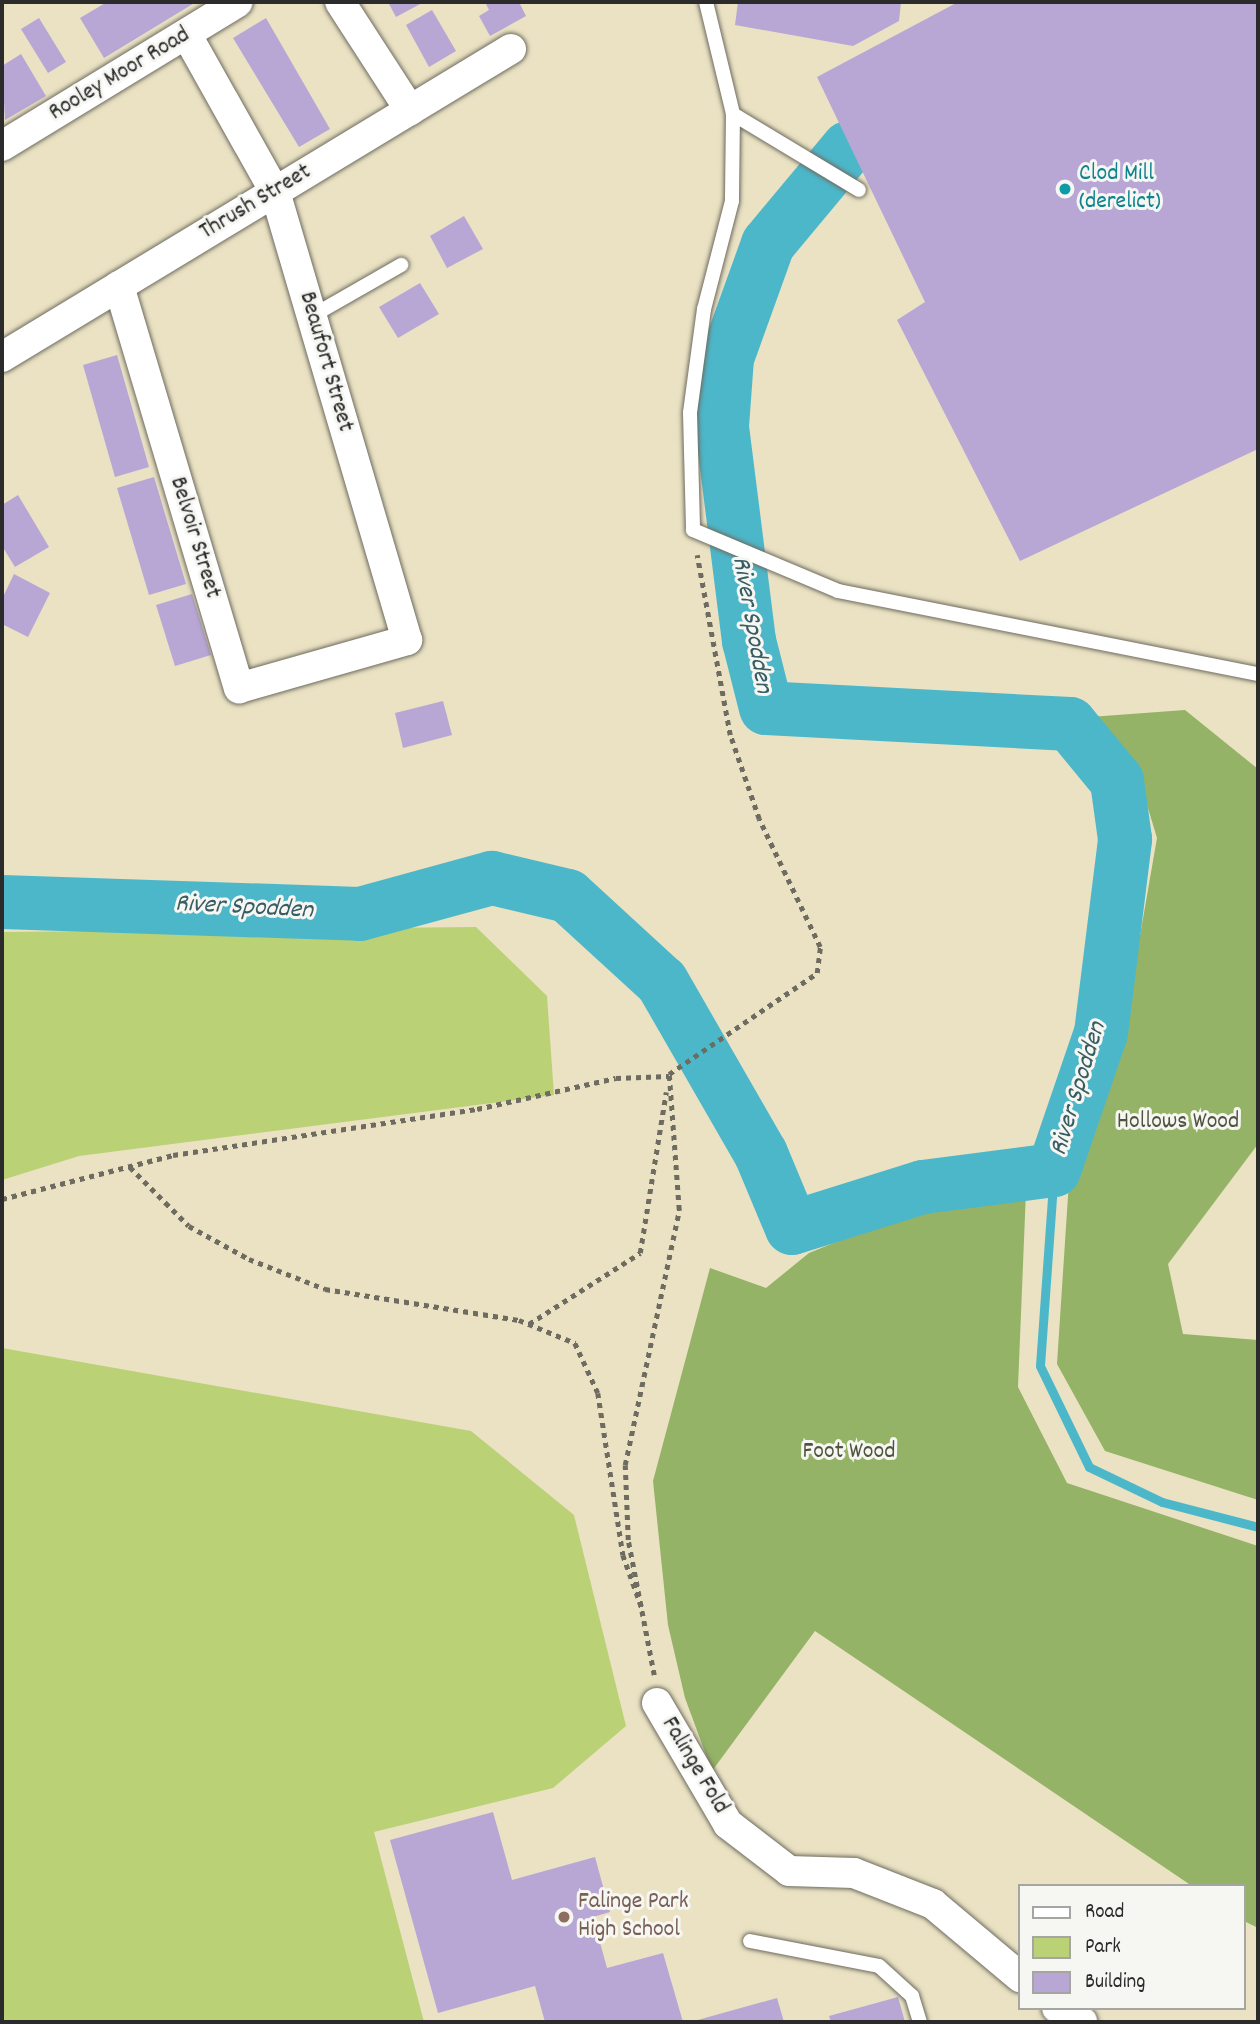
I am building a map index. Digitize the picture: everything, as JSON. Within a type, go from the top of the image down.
[{"type":"street","name":"Rooley Moor Road","points":[[2,146],[238,2]]},
{"type":"street","points":[[340,2],[410,110]]},
{"type":"street","name":"Beaufort Street","points":[[187,35],[275,192],[407,640],[342,658]]},
{"type":"street","name":"Thrush Street","points":[[2,357],[511,49]]},
{"type":"street","name":"Belvoir Street","points":[[119,286],[239,688],[342,658]]},
{"type":"street","name":"Falinge Fold","points":[[657,1703],[728,1824],[789,1871],[853,1873],[933,1904],[1018,1975]]},
{"type":"street","points":[[1061,2010],[1082,2022]]},
{"type":"lane","points":[[706,2],[733,114],[732,201],[704,309],[690,413],[693,530],[838,592],[1258,674]]},
{"type":"lane","points":[[733,114],[796,158],[859,190]]},
{"type":"lane","points":[[312,316],[401,265]]},
{"type":"lane","points":[[750,1941],[879,1966],[912,1996],[920,2022]]},
{"type":"path","points":[[529,1324],[640,1253],[669,1074],[687,1057],[725,1036],[817,973],[820,947],[759,819],[730,735],[693,530]]},
{"type":"path","points":[[2,1199],[173,1155],[477,1109],[616,1078],[669,1074]]},
{"type":"path","points":[[657,1703],[650,1633],[628,1540],[625,1465],[679,1210],[669,1074]]},
{"type":"path","points":[[130,1167],[189,1226],[274,1269],[325,1289],[529,1324],[575,1343],[588,1367],[623,1555],[650,1633]]},
{"type":"green space","name":"Hollows Wood","points":[[1185,710],[1258,769],[1258,1144],[1168,1264],[1183,1334],[1258,1340],[1258,1500],[1105,1451],[1057,1364],[1069,1181],[1120,1051],[1157,838],[1138,775],[1090,717]]},
{"type":"green space","points":[[476,927],[547,996],[554,1095],[79,1156],[2,1180],[2,932]]},
{"type":"green space","name":"Foot Wood","points":[[1026,1191],[1018,1387],[1067,1483],[1258,1546],[1258,1928],[1246,1922],[1246,1884],[1189,1884],[815,1631],[712,1771],[685,1698],[668,1625],[653,1481],[710,1268],[766,1288],[809,1253],[895,1218]]},
{"type":"green space","points":[[2,1348],[471,1431],[574,1515],[626,1726],[553,1788],[374,1832],[424,2022],[2,2022]]},
{"type":"building","points":[[107,2],[196,2],[104,58],[80,18]]},
{"type":"building","points":[[388,2],[424,2],[396,17]]},
{"type":"building","points":[[485,2],[519,2],[526,16],[490,36],[479,16],[489,10]]},
{"type":"building","points":[[738,2],[901,2],[899,21],[853,46],[735,25]]},
{"type":"building","name":"Clod Mill (derelict)","points":[[958,2],[1258,2],[1258,449],[1020,561],[897,320],[925,302],[817,77]]},
{"type":"building","points":[[432,10],[456,51],[429,67],[406,25]]},
{"type":"building","points":[[39,18],[66,62],[48,73],[21,29]]},
{"type":"building","points":[[266,18],[330,129],[299,147],[233,38]]},
{"type":"building","points":[[21,54],[46,96],[5,120],[2,66]]},
{"type":"building","points":[[464,216],[483,249],[447,268],[430,236]]},
{"type":"building","points":[[420,283],[439,314],[398,338],[379,307]]},
{"type":"building","points":[[117,355],[149,467],[115,477],[83,365]]},
{"type":"building","points":[[154,477],[186,584],[149,595],[117,488]]},
{"type":"building","points":[[18,495],[49,547],[15,567],[2,546],[2,505]]},
{"type":"building","points":[[14,574],[50,593],[28,637],[2,624],[2,599]]},
{"type":"building","points":[[192,594],[211,655],[175,666],[156,605]]},
{"type":"building","points":[[443,701],[452,735],[403,748],[395,713]]},
{"type":"building","points":[[493,1812],[512,1880],[595,1857],[610,1912],[593,1917],[607,1968],[663,1953],[683,2022],[545,2022],[535,1986],[438,2013],[390,1840]]},
{"type":"building","points":[[898,1997],[905,2022],[831,2022],[829,2016]]},
{"type":"building","points":[[777,1998],[784,2022],[694,2022],[694,2021]]},
{"type":"waterway","name":"River Spodden","points":[[2,902],[360,914],[492,878],[568,896],[662,982],[761,1154],[792,1228],[923,1187],[1054,1170],[1101,1033],[1125,839],[1117,781],[1070,724],[766,708],[749,641],[722,426],[727,358],[768,244],[848,148]]},
{"type":"waterway","points":[[1054,1170],[1040,1366],[1089,1467],[1162,1502],[1258,1527]]},
{"type":"place","name":"Clod Mill (derelict)","points":[[1065,189]]},
{"type":"place","name":"Falinge Park High School","points":[[564,1917]]}]
